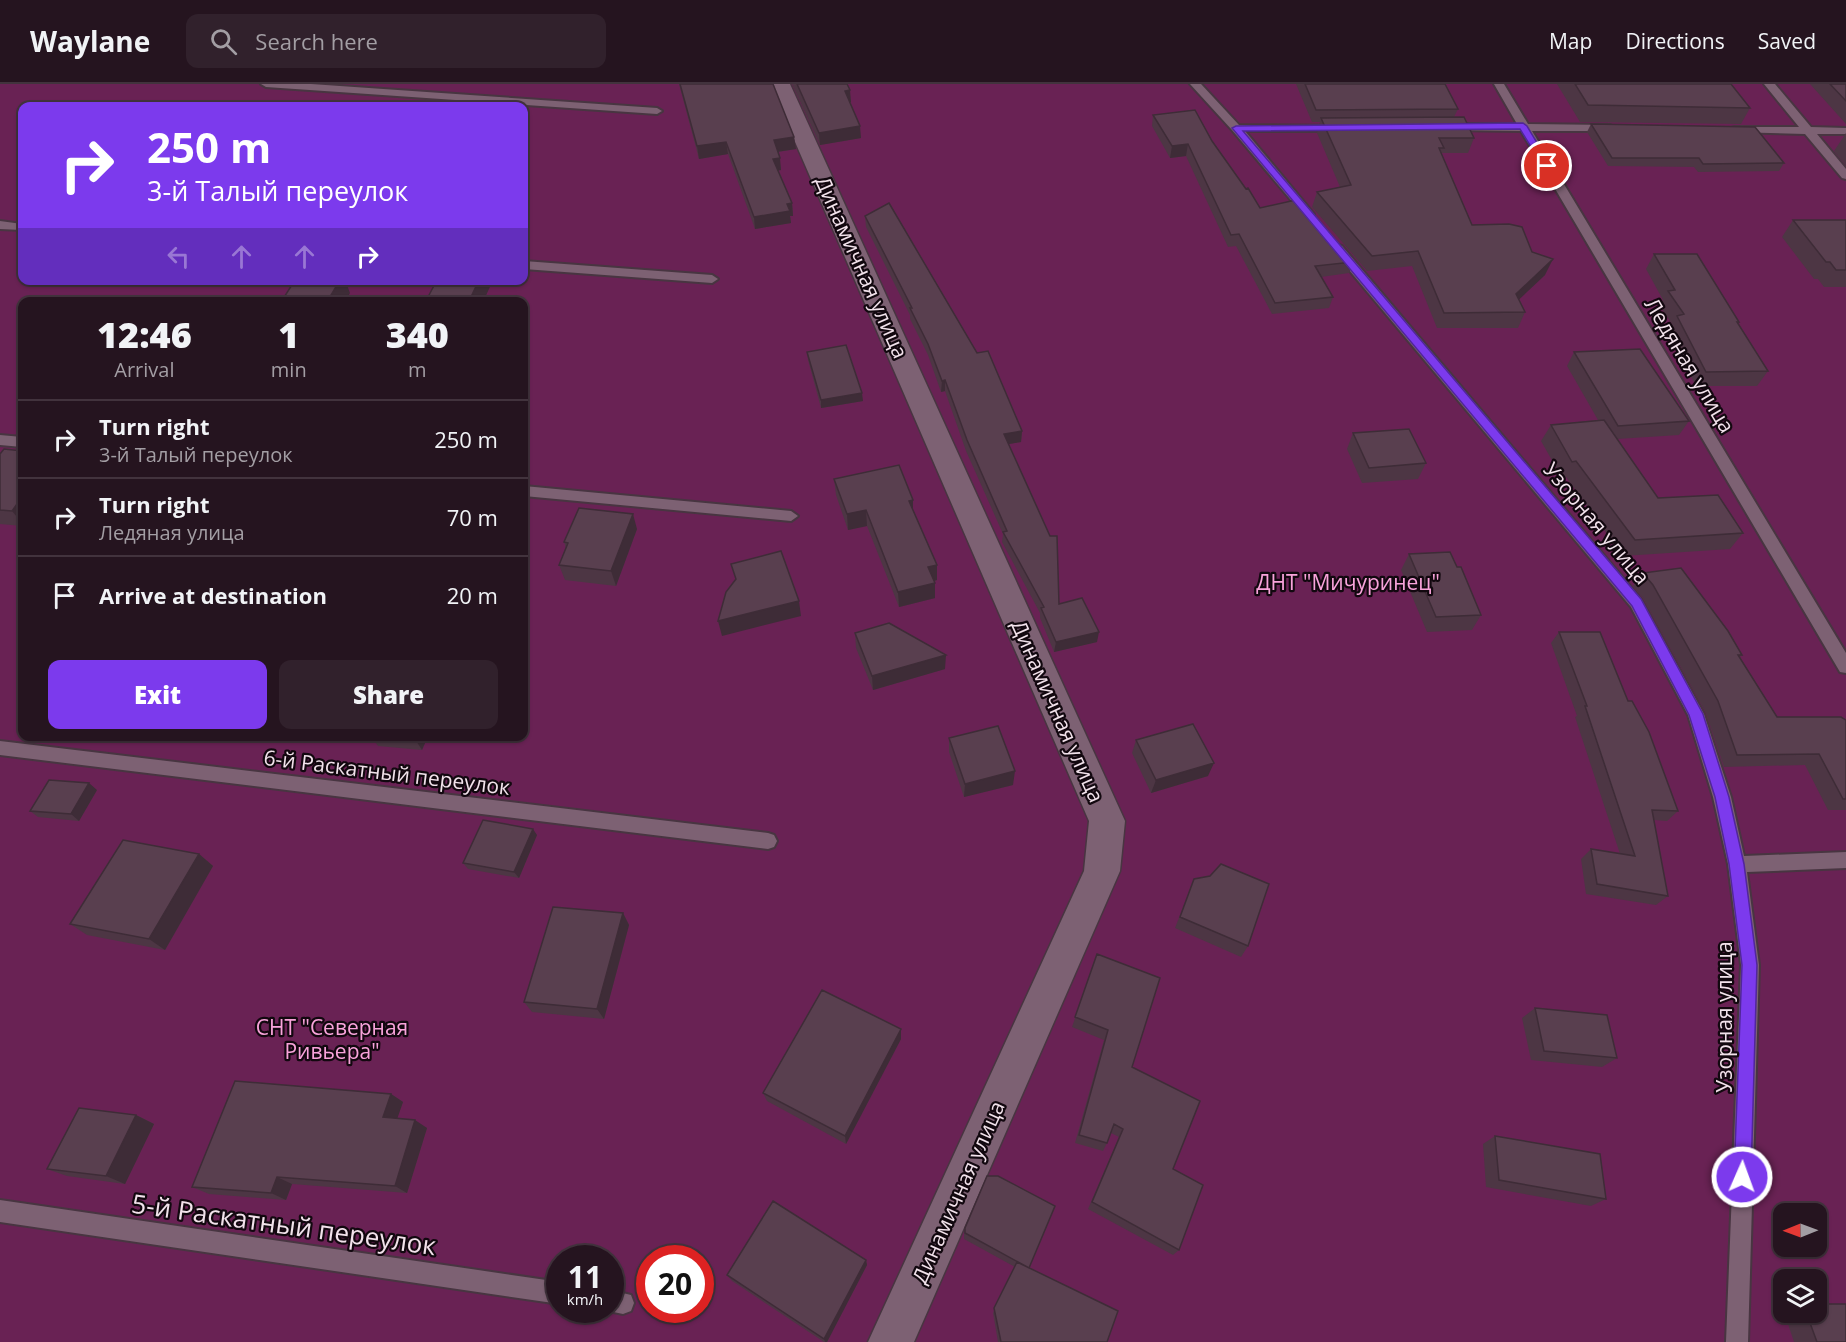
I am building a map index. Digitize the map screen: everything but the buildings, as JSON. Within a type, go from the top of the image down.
[{"type":"street","name":"Динамичная улица","points":[[780,84],[1107,822],[1102,871],[891,1342]]},
{"type":"lane","points":[[266,84],[527,102]]},
{"type":"lane","name":"Узорная улица","points":[[1195,84],[1236,128],[1636,603],[1696,714],[1722,797],[1737,864],[1750,965],[1737,1342]]},
{"type":"lane","name":"Ледяная улица","points":[[1499,84],[1846,668]]},
{"type":"lane","points":[[1769,84],[1846,176]]},
{"type":"lane","points":[[528,102],[657,111]]},
{"type":"lane","points":[[1236,128],[1356,127]]},
{"type":"lane","points":[[1439,127],[1618,128]]},
{"type":"lane","points":[[1726,130],[1846,131]]},
{"type":"lane","points":[[0,225],[18,226]]},
{"type":"lane","points":[[528,265],[712,279]]},
{"type":"lane","points":[[0,440],[18,442]]},
{"type":"lane","points":[[528,490],[791,516]]},
{"type":"lane","name":"6-й Раскатный переулок","points":[[0,748],[768,841]]},
{"type":"lane","points":[[1737,864],[1846,860]]},
{"type":"lane","name":"5-й Раскатный переулок","points":[[0,1211],[546,1291]]},
{"type":"green space","name":"ДНТ \"Мичуринец\"","points":[[0,84],[1846,84],[1846,1342],[0,1342]]},
{"type":"route","points":[[1547,166],[1523,126],[1236,128],[1636,603],[1696,714],[1722,797],[1737,864],[1750,965],[1742,1177]]},
{"type":"park label","name":"СНТ \"Северная Ривьера\"","points":[[332,1039]]}]
